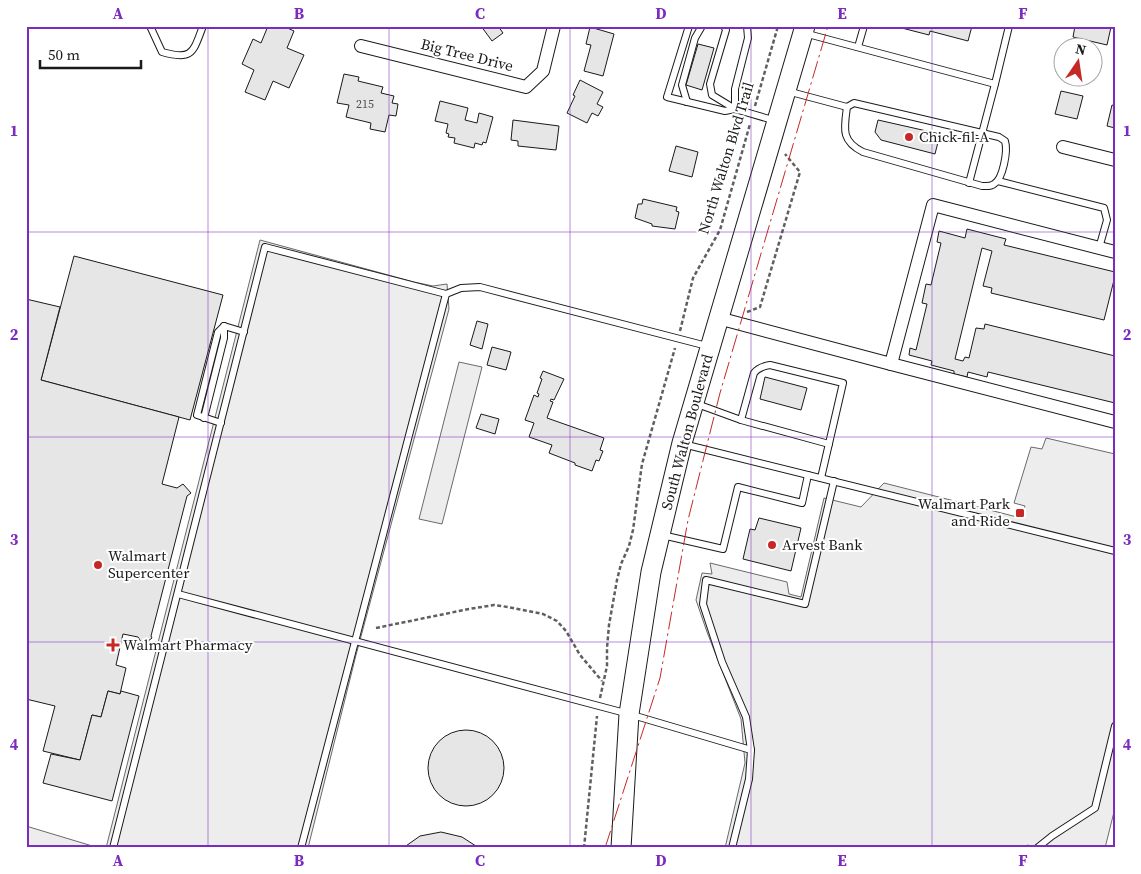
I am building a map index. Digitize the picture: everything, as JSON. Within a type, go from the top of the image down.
[{"type":"main road","name":"South Walton Boulevard","points":[[621,848],[630,714],[651,572],[693,403],[804,30]]},
{"type":"street","name":"Big Tree Drive","points":[[361,46],[526,87],[543,71],[554,26]]},
{"type":"street","points":[[1062,146],[1115,160]]},
{"type":"street","points":[[891,364],[933,205],[1115,252]]},
{"type":"street","points":[[718,318],[1115,422]]},
{"type":"lane","points":[[150,26],[162,52],[185,56],[193,51],[203,26]]},
{"type":"lane","points":[[689,26],[667,96],[726,111],[735,109]]},
{"type":"lane","points":[[687,102],[682,84],[695,38],[702,26]]},
{"type":"lane","points":[[724,26],[726,30],[710,84],[712,95],[735,109],[777,122]]},
{"type":"lane","points":[[735,109],[735,89],[748,38],[747,26]]},
{"type":"lane","points":[[858,47],[864,26]]},
{"type":"lane","points":[[970,183],[1009,26]]},
{"type":"lane","points":[[804,30],[858,47],[996,84]]},
{"type":"lane","points":[[786,91],[847,107],[854,103],[859,103],[999,137],[1005,141],[1007,147],[998,181],[992,186],[982,186],[863,152],[853,147],[846,138],[844,127],[847,107]]},
{"type":"lane","points":[[998,181],[1104,208],[1107,220],[1099,248]]},
{"type":"lane","points":[[113,848],[266,247],[446,294],[461,288],[480,287],[709,347]]},
{"type":"lane","points":[[301,848],[446,294]]},
{"type":"lane","points":[[221,423],[196,415],[218,332],[224,326],[244,332]]},
{"type":"lane","points":[[741,420],[754,373],[758,368],[770,365],[843,383],[821,478]]},
{"type":"lane","points":[[693,403],[741,420],[829,444]]},
{"type":"lane","points":[[682,443],[1115,551]]},
{"type":"lane","points":[[660,535],[723,549],[738,487],[802,503],[808,475]]},
{"type":"lane","points":[[732,848],[749,779],[751,750],[746,717],[722,662],[703,604],[706,580],[805,604],[834,481]]},
{"type":"lane","points":[[178,594],[630,714],[751,750]]},
{"type":"lane","points":[[1037,848],[1095,808],[1115,726]]},
{"type":"path","name":"North Walton Blvd Trail","points":[[682,323],[693,278],[720,230],[778,26]]},
{"type":"path","points":[[739,316],[760,307],[800,172],[785,154]]},
{"type":"path","points":[[601,690],[607,666],[609,625],[617,580],[633,530],[642,464],[674,353]]},
{"type":"path","points":[[376,628],[481,606],[508,606],[543,614],[557,621],[566,631],[580,655],[603,682]]},
{"type":"path","points":[[584,848],[596,720]]},
{"type":"shaded area","points":[[260,240],[414,282],[433,286],[447,284],[449,309],[356,655],[308,848],[106,848]]},
{"type":"shaded area","points":[[459,362],[482,367],[442,524],[419,519]]},
{"type":"shaded area","points":[[1046,438],[1115,454],[1115,808],[1105,848],[1040,848],[1027,845],[1024,848],[725,848],[745,763],[741,719],[696,600],[702,573],[712,574],[710,563],[787,582],[789,594],[801,597],[824,498],[861,507],[884,483],[1021,518],[1025,506],[1014,503],[1031,447],[1042,449]]},
{"type":"shaded area","points":[[26,826],[99,848],[26,848]]},
{"type":"building","points":[[268,26],[283,26],[294,31],[287,48],[304,55],[289,88],[273,81],[265,100],[245,92],[254,70],[242,64],[253,39],[261,43]]},
{"type":"building","points":[[481,26],[498,26],[503,33],[492,41]]},
{"type":"building","points":[[894,26],[972,26],[968,41],[930,31],[929,35]]},
{"type":"building","points":[[1075,26],[1111,27],[1107,45],[1104,44],[1104,38],[1073,37]]},
{"type":"building","points":[[590,27],[614,34],[603,76],[584,71],[591,45],[586,44]]},
{"type":"building","points":[[698,44],[714,48],[702,90],[686,85]]},
{"type":"building","points":[[344,74],[359,77],[358,81],[383,87],[381,93],[394,96],[392,103],[398,104],[396,116],[389,115],[385,132],[370,129],[371,123],[346,117],[349,105],[337,103]]},
{"type":"building","points":[[580,80],[603,92],[597,104],[603,107],[598,116],[592,113],[587,123],[567,113]]},
{"type":"building","points":[[1061,91],[1083,96],[1077,119],[1055,114]]},
{"type":"building","points":[[440,101],[468,108],[465,120],[477,123],[479,113],[493,117],[486,143],[483,142],[482,145],[475,143],[474,148],[454,143],[455,138],[448,137],[449,134],[446,133],[448,124],[435,121]]},
{"type":"building","points":[[1112,105],[1115,106],[1115,128],[1107,126]]},
{"type":"building","points":[[513,120],[559,126],[556,150],[518,146],[518,141],[511,140]]},
{"type":"building","name":"Chick-fil-A","points":[[878,120],[940,134],[935,154],[881,140],[875,132]]},
{"type":"building","points":[[676,146],[698,152],[692,177],[669,171]]},
{"type":"building","points":[[643,199],[677,207],[676,211],[679,212],[675,229],[652,226],[652,224],[635,218],[638,204],[642,204]]},
{"type":"building","points":[[967,229],[1006,239],[1004,245],[1115,272],[1115,276],[1104,320],[991,293],[992,288],[983,286],[992,251],[982,248],[955,359],[963,361],[965,357],[969,358],[976,328],[984,329],[985,324],[1115,356],[1115,403],[988,372],[987,377],[968,372],[967,377],[954,374],[954,371],[931,365],[932,361],[909,355],[910,348],[916,350],[927,304],[922,303],[926,284],[931,285],[941,243],[937,242],[939,231],[965,238]]},
{"type":"building","points":[[74,256],[223,295],[190,420],[41,380]]},
{"type":"building","name":"Walmart Supercenter","points":[[26,299],[60,307],[41,380],[179,417],[162,484],[177,488],[183,484],[191,493],[187,496],[152,638],[143,645],[138,637],[123,634],[116,665],[126,668],[120,694],[108,691],[101,717],[92,715],[80,760],[43,751],[55,706],[26,699]]},
{"type":"building","points":[[477,321],[488,324],[482,349],[470,345]]},
{"type":"building","points":[[492,347],[511,352],[506,370],[487,365]]},
{"type":"building","points":[[543,371],[564,379],[554,400],[551,399],[550,401],[553,402],[547,418],[604,438],[600,450],[603,451],[599,461],[596,460],[592,471],[549,453],[552,445],[529,437],[534,423],[525,420],[534,395],[538,397],[539,394],[537,393]]},
{"type":"building","points":[[765,377],[807,388],[801,410],[760,399]]},
{"type":"building","points":[[481,414],[499,419],[495,434],[476,428]]},
{"type":"building","name":"Arvest Bank","points":[[759,518],[801,528],[791,571],[743,559],[750,529],[755,530]]},
{"type":"building","points":[[108,691],[120,694],[121,691],[139,696],[112,801],[43,783],[51,754],[80,760],[92,715],[101,717]]},
{"type":"building","points":[[466,730],[481,733],[493,741],[501,753],[504,768],[501,783],[493,795],[481,803],[466,806],[451,803],[439,795],[431,783],[428,768],[431,753],[439,741],[451,733]]},
{"type":"building","points":[[441,832],[462,837],[479,848],[403,848],[420,836]]},
{"type":"power","points":[[605,848],[660,678],[688,520],[720,393],[828,26]]},
{"type":"place","name":"Chick-fil-A","points":[[909,137]]},
{"type":"place","name":"Walmart Park and Ride","points":[[1020,513]]},
{"type":"place","name":"Arvest Bank","points":[[772,545]]},
{"type":"place","name":"Walmart Supercenter","points":[[98,565]]},
{"type":"place","name":"Walmart Pharmacy","points":[[113,645]]}]
